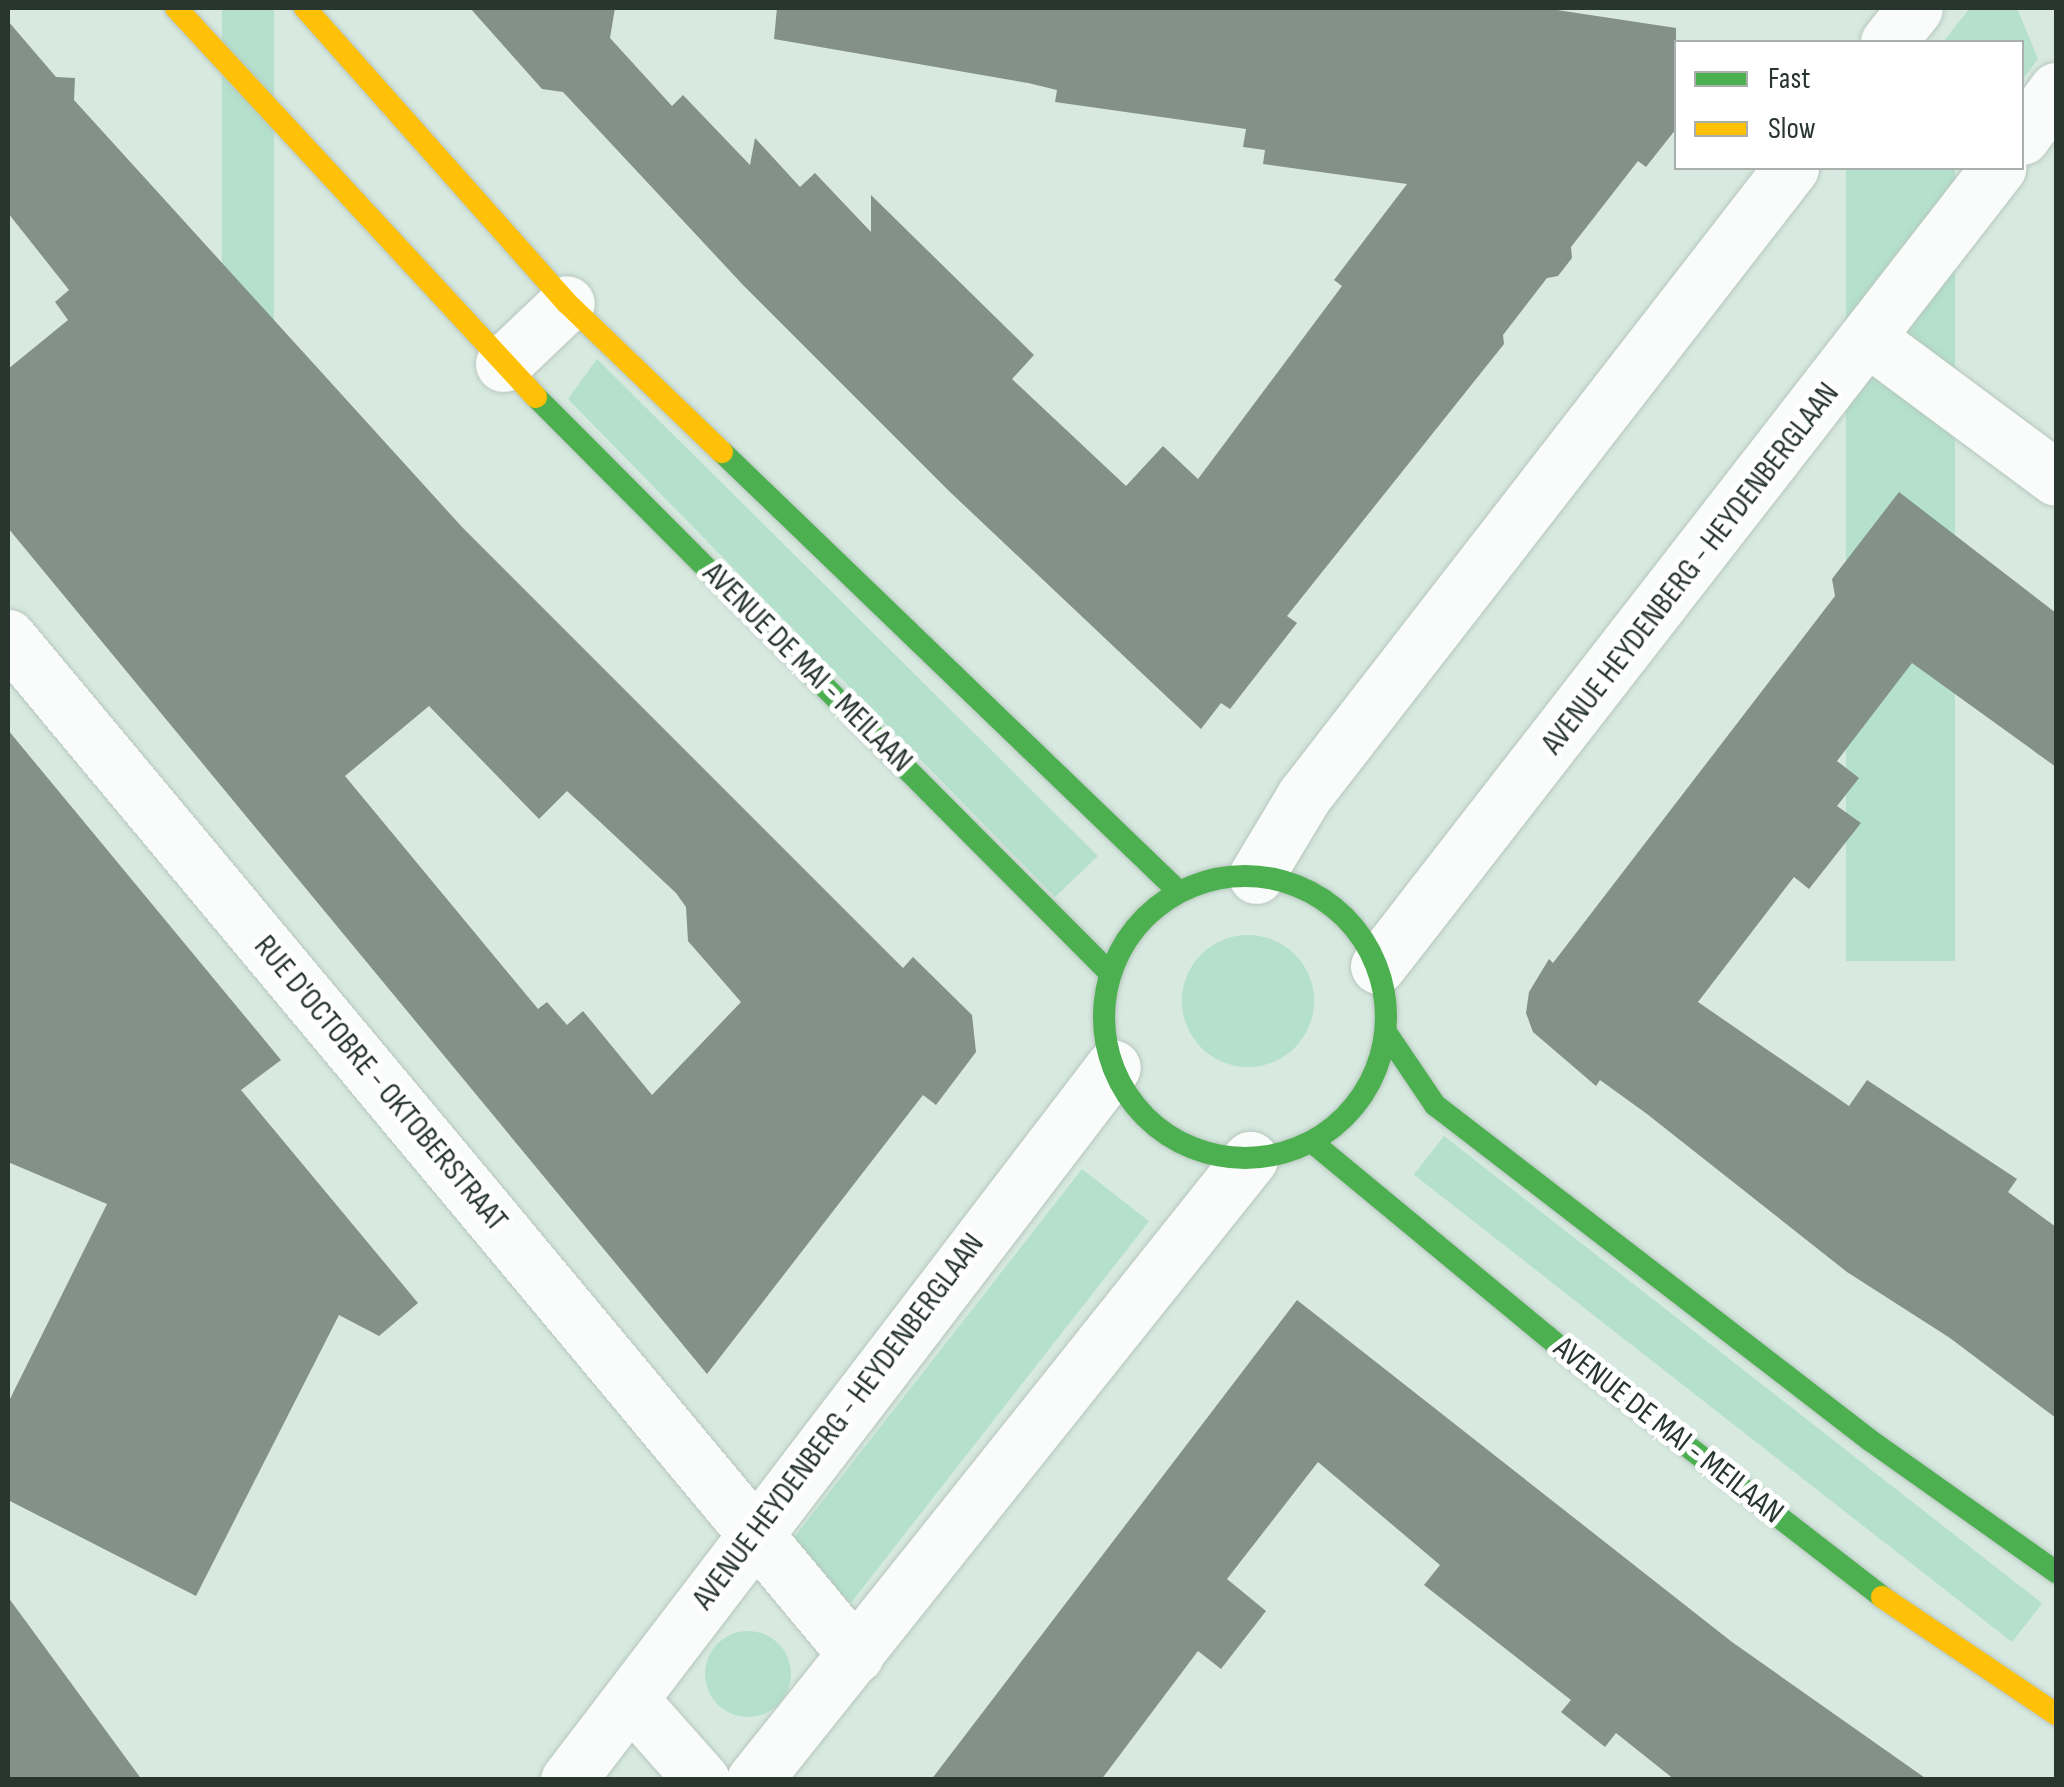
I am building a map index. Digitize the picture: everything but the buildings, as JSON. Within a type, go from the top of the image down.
[{"type":"street","name":"AVENUE DE MAI - MEILAAN","points":[[176,8],[502,364],[1110,973]]},
{"type":"street","points":[[306,8],[566,303],[1178,891]]},
{"type":"street","points":[[1890,40],[1915,8]]},
{"type":"street","points":[[2024,134],[2056,90]]},
{"type":"street","points":[[1256,876],[1304,796],[1789,170]]},
{"type":"street","name":"AVENUE HEYDENBERG - HEYDENBERGLAAN","points":[[1378,966],[1996,170]]},
{"type":"street","points":[[502,364],[566,303]]},
{"type":"street","points":[[1868,339],[2056,478]]},
{"type":"street","name":"RUE D'OCTOBRE - OKTOBERSTRAAT","points":[[8,636],[856,1655]]},
{"type":"street","points":[[1386,1034],[1370,1086],[1354,1108],[1312,1142],[1250,1159],[1214,1155],[1153,1124],[1113,1067],[1104,1020],[1110,973],[1125,940],[1178,891],[1230,875],[1256,876],[1318,894],[1362,938],[1378,966],[1386,1034],[1409,1076],[1435,1105],[1871,1441],[2056,1572]]},
{"type":"street","name":"AVENUE HEYDENBERG - HEYDENBERGLAAN","points":[[568,1780],[751,1533],[1113,1067]]},
{"type":"street","name":"AVENUE DE MAI - MEILAAN","points":[[1312,1142],[1572,1357],[1898,1609],[2050,1696]]},
{"type":"street","points":[[754,1780],[1250,1159]]},
{"type":"street","points":[[631,1700],[702,1780]]},
{"type":"green space","points":[[222,8],[274,8],[274,405],[222,405]]},
{"type":"green space","points":[[1970,8],[2017,8],[2038,59],[2024,77],[2024,40],[1945,40]]},
{"type":"green space","points":[[1846,170],[1955,170],[1955,961],[1846,961]]},
{"type":"green space","points":[[597,359],[1098,856],[1055,897],[568,399]]},
{"type":"green space","points":[[1248,935],[1273,940],[1294,955],[1309,976],[1314,1001],[1309,1026],[1294,1047],[1273,1062],[1248,1067],[1223,1062],[1202,1047],[1187,1026],[1182,1001],[1187,976],[1202,955],[1223,940]]},
{"type":"green space","points":[[1444,1136],[2042,1603],[2012,1642],[1414,1175]]},
{"type":"green space","points":[[1082,1169],[1149,1221],[851,1603],[784,1550]]},
{"type":"green space","points":[[740,1631],[756,1631],[779,1643],[788,1657],[788,1691],[779,1705],[756,1717],[740,1717],[724,1710],[712,1698],[705,1682],[705,1666],[712,1650],[724,1638]]},
{"type":"traffic: fast","points":[[536,397],[1110,973]]},
{"type":"traffic: fast","points":[[722,452],[1178,891]]},
{"type":"traffic: fast","points":[[1245,876],[1273,878],[1299,886],[1324,899],[1345,917],[1363,938],[1376,963],[1384,989],[1386,1017],[1384,1045],[1376,1071],[1363,1096],[1345,1117],[1324,1135],[1299,1148],[1273,1156],[1245,1158],[1217,1156],[1191,1148],[1166,1135],[1145,1117],[1127,1096],[1114,1071],[1106,1045],[1104,1017],[1106,989],[1114,963],[1127,938],[1145,917],[1166,899],[1191,886],[1217,878],[1245,876]]},
{"type":"traffic: fast","points":[[1387,1034],[1435,1105],[1871,1441],[2056,1572]]},
{"type":"traffic: fast","points":[[1312,1142],[1572,1357],[1882,1597]]},
{"type":"traffic: slow","points":[[176,8],[536,397]]},
{"type":"traffic: slow","points":[[305,8],[567,303],[722,452]]},
{"type":"traffic: slow","points":[[1882,1597],[2056,1714]]}]
